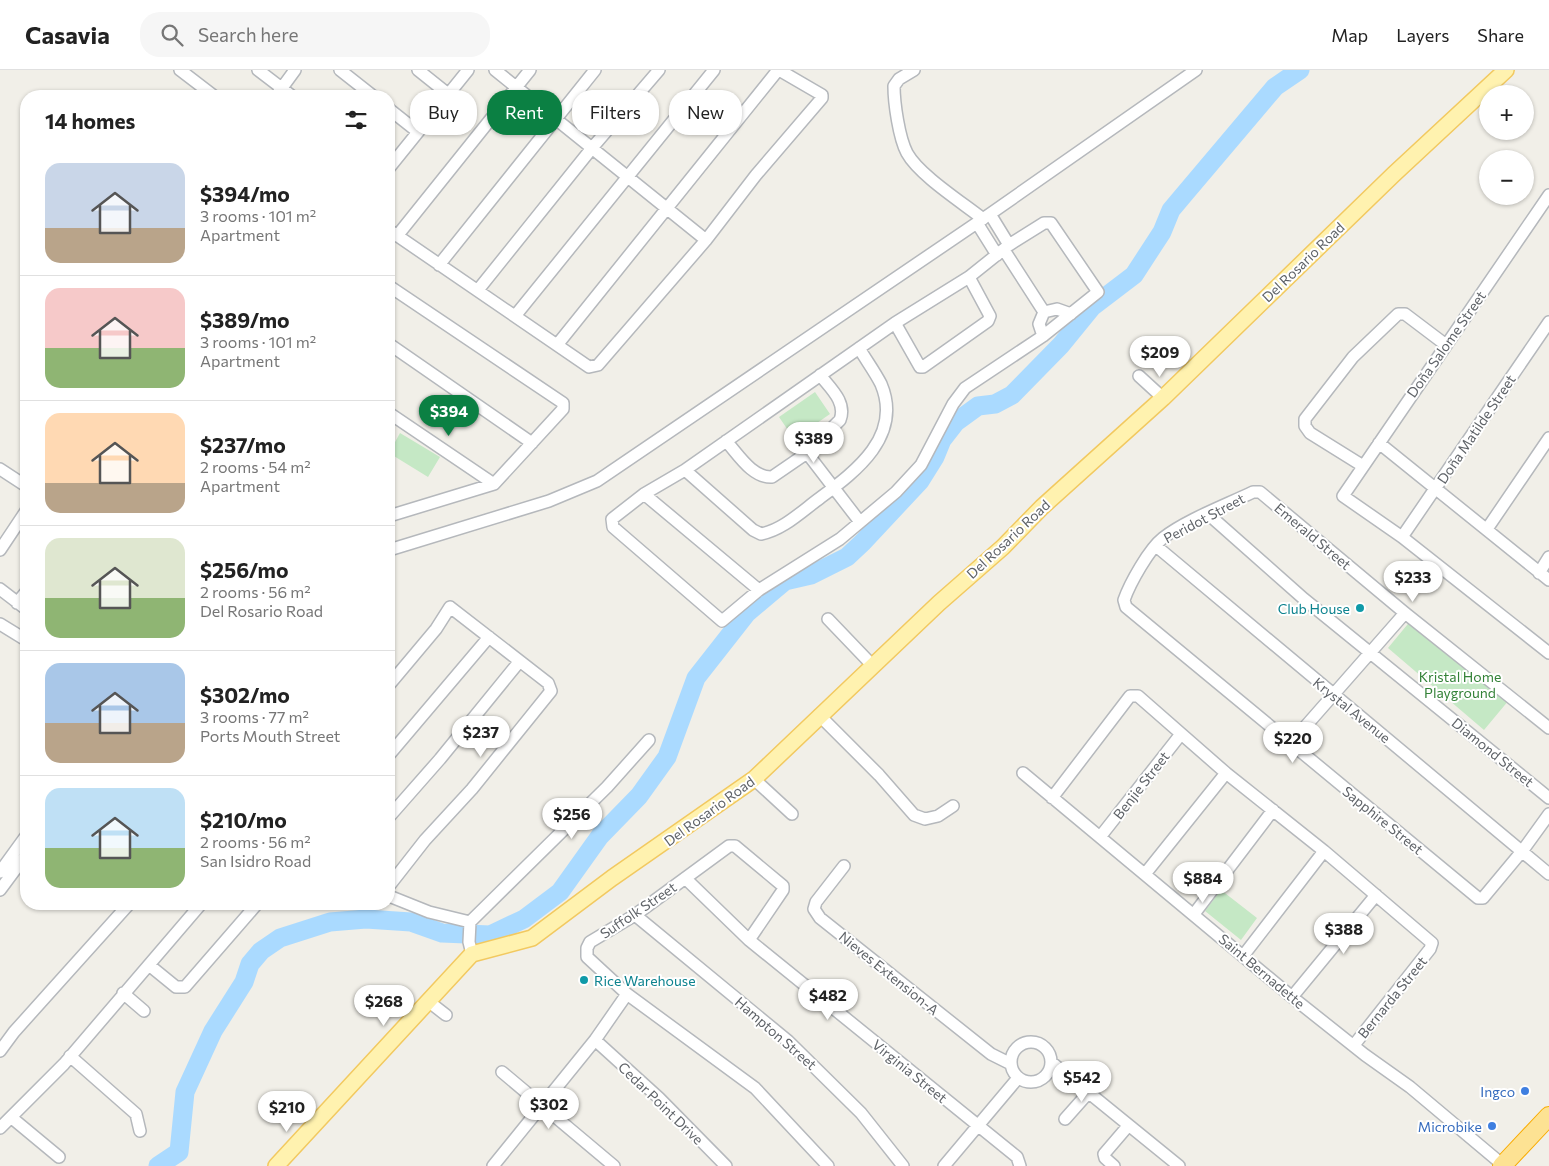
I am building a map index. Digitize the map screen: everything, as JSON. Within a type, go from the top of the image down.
[{"type":"highway","points":[[1502,1166],[1549,1116]]},
{"type":"main road","name":"Del Rosario Road","points":[[471,948],[532,938],[612,878],[754,779],[819,715],[1002,547],[1042,507],[1164,398],[1394,174],[1506,70]]},
{"type":"main road","points":[[276,1166],[428,1001],[471,948]]},
{"type":"street","points":[[180,70],[206,90]]},
{"type":"street","points":[[258,70],[277,90]]},
{"type":"street","points":[[280,90],[295,70]]},
{"type":"street","points":[[340,70],[365,90]]},
{"type":"street","points":[[418,70],[443,90]]},
{"type":"street","points":[[451,90],[468,70]]},
{"type":"street","points":[[495,70],[520,90]]},
{"type":"street","points":[[395,231],[530,70]]},
{"type":"street","points":[[562,110],[595,70]]},
{"type":"street","points":[[478,290],[592,148],[659,70]]},
{"type":"street","points":[[515,316],[714,70]]},
{"type":"street","points":[[395,234],[588,367],[598,365],[706,240],[751,181],[822,98],[822,95],[779,70],[557,345]]},
{"type":"street","points":[[914,70],[899,80],[894,86],[899,124],[907,153],[929,176],[983,219],[1044,312]]},
{"type":"street","points":[[395,548],[550,501],[597,481],[983,219],[1196,70]]},
{"type":"street","points":[[395,114],[410,126]]},
{"type":"street","points":[[562,124],[706,240]]},
{"type":"street","points":[[395,161],[416,135]]},
{"type":"street","points":[[439,264],[541,135]]},
{"type":"street","name":"Doña Salome Street","points":[[1402,537],[1344,499],[1344,492],[1549,195]]},
{"type":"street","points":[[1044,223],[1051,223],[1098,292],[1043,336],[965,388],[953,404],[921,465],[896,492],[840,539],[760,590],[722,621],[613,527],[612,519],[644,494],[685,470],[895,323],[969,277],[1004,250],[1044,223]]},
{"type":"street","points":[[895,323],[920,367],[923,367],[988,321],[990,316],[969,277]]},
{"type":"street","points":[[395,290],[563,402],[560,414],[494,484],[395,514]]},
{"type":"street","points":[[1044,312],[1057,309],[1071,314]]},
{"type":"street","points":[[1043,336],[1039,324],[1044,312]]},
{"type":"street","points":[[1363,466],[1310,433],[1305,426],[1305,419],[1353,358],[1398,314],[1405,314],[1446,345]]},
{"type":"street","name":"Doña Matilde Street","points":[[1402,537],[1549,322]]},
{"type":"street","points":[[395,348],[532,443]]},
{"type":"street","points":[[685,470],[753,530],[761,534],[773,531],[832,488],[868,458],[878,446],[885,425],[886,404],[881,384],[859,348]]},
{"type":"street","points":[[726,441],[753,470],[765,477],[772,477],[807,453],[840,420],[842,415],[840,400],[820,375]]},
{"type":"street","points":[[1140,376],[1164,398]]},
{"type":"street","points":[[395,417],[494,484]]},
{"type":"street","points":[[1487,528],[1549,438]]},
{"type":"street","points":[[1379,443],[1487,528],[1549,580]]},
{"type":"street","points":[[807,453],[860,522]]},
{"type":"street","points":[[0,469],[20,482]]},
{"type":"street","name":"Peridot Street","points":[[1126,607],[1124,600],[1126,594],[1162,538],[1178,528],[1253,492],[1263,494]]},
{"type":"street","points":[[644,494],[760,590]]},
{"type":"street","name":"Emerald Street","points":[[1263,494],[1405,613],[1549,728]]},
{"type":"street","name":"Diamond Street","points":[[1208,514],[1304,599],[1549,798]]},
{"type":"street","points":[[0,550],[20,520]]},
{"type":"street","points":[[1402,537],[1549,653]]},
{"type":"street","name":"Krystal Avenue","points":[[1156,546],[1334,696],[1523,850],[1549,874]]},
{"type":"street","points":[[1539,572],[1549,557]]},
{"type":"street","points":[[0,589],[20,604]]},
{"type":"street","points":[[395,678],[436,629],[450,607],[548,683],[551,688],[551,694],[395,879]]},
{"type":"street","name":"Sapphire Street","points":[[1126,607],[1478,898],[1483,898],[1523,850]]},
{"type":"street","points":[[1290,744],[1405,613]]},
{"type":"street","points":[[828,619],[873,666]]},
{"type":"street","points":[[0,624],[20,636]]},
{"type":"street","points":[[395,748],[489,637]]},
{"type":"street","points":[[395,810],[440,759],[519,662]]},
{"type":"street","points":[[1052,798],[1130,696],[1138,696],[1226,773],[1376,895],[1292,997]]},
{"type":"street","points":[[819,715],[879,775],[914,815],[925,819],[938,816],[953,806]]},
{"type":"street","name":"Benjie Street","points":[[1100,837],[1181,734]]},
{"type":"street","points":[[471,948],[470,924],[607,787],[649,740]]},
{"type":"street","name":"Saint Bernadette","points":[[1023,773],[1292,997],[1410,1087],[1502,1166]]},
{"type":"street","points":[[1145,874],[1226,773]]},
{"type":"street","points":[[754,779],[792,814]]},
{"type":"street","points":[[1194,914],[1273,810]]},
{"type":"street","points":[[1523,850],[1549,814]]},
{"type":"street","points":[[0,872],[20,844]]},
{"type":"street","name":"Suffolk Street","points":[[748,940],[779,897],[782,886],[735,846],[729,846],[635,915],[590,942],[586,952],[587,957],[627,994],[755,1088],[828,1166]]},
{"type":"street","points":[[1243,956],[1324,851]]},
{"type":"street","points":[[0,890],[20,862]]},
{"type":"street","name":"Nieves Extension-A","points":[[844,866],[816,902],[814,909],[820,918],[991,1054],[1011,1064]]},
{"type":"street","name":"Virginia Street","points":[[684,878],[748,940],[1017,1157],[1020,1166]]},
{"type":"street","name":"Bernarda Street","points":[[1354,1045],[1430,949],[1432,943],[1376,895]]},
{"type":"street","points":[[395,898],[429,912],[470,924]]},
{"type":"street","points":[[0,1052],[14,1032],[124,910]]},
{"type":"street","points":[[0,1128],[12,1118],[70,1056],[196,910]]},
{"type":"street","points":[[148,965],[176,987],[185,987],[251,910]]},
{"type":"street","name":"Hampton Street","points":[[635,915],[788,1041],[861,1113],[903,1166]]},
{"type":"street","points":[[123,994],[144,1011]]},
{"type":"street","points":[[493,1166],[595,1040],[627,994]]},
{"type":"street","points":[[428,1001],[446,1016]]},
{"type":"street","name":"Cedar Point Drive","points":[[595,1040],[659,1098],[726,1166]]},
{"type":"street","points":[[1036,1042],[1047,1050],[1051,1062],[1050,1068],[1042,1078],[1030,1082],[1018,1078],[1011,1064],[1011,1058],[1018,1046],[1036,1042]]},
{"type":"street","points":[[70,1056],[136,1114],[140,1131]]},
{"type":"street","points":[[1051,1062],[1178,1166]]},
{"type":"street","points":[[502,1072],[614,1166]]},
{"type":"street","points":[[944,1166],[1018,1078]]},
{"type":"street","points":[[1065,1119],[1089,1092]]},
{"type":"street","points":[[12,1118],[60,1157]]},
{"type":"street","points":[[1114,1166],[1104,1154],[1128,1126]]},
{"type":"green space","points":[[815,392],[830,414],[794,439],[779,417]]},
{"type":"green space","points":[[400,433],[440,457],[428,477],[395,457],[395,442]]},
{"type":"green space","name":"Kristal Home Playground","points":[[1412,619],[1509,700],[1484,730],[1388,648]]},
{"type":"green space","points":[[1221,890],[1257,918],[1241,940],[1205,911]]},
{"type":"waterway","points":[[158,1166],[179,1152],[185,1092],[213,1031],[244,982],[250,964],[261,951],[280,938],[330,922],[366,919],[411,922],[442,933],[490,935],[524,919],[560,892],[600,836],[639,796],[667,757],[696,678],[747,613],[785,581],[811,575],[847,557],[863,542],[920,481],[935,457],[942,440],[956,422],[978,406],[995,404],[1012,395],[1061,345],[1092,307],[1134,275],[1162,232],[1171,210],[1275,87],[1300,70]]},
{"type":"place","name":"Club House","points":[[1360,608]]},
{"type":"place","name":"Rice Warehouse","points":[[584,980]]},
{"type":"place","name":"Ingco","points":[[1525,1091]]},
{"type":"place","name":"Microbike","points":[[1492,1126]]}]
